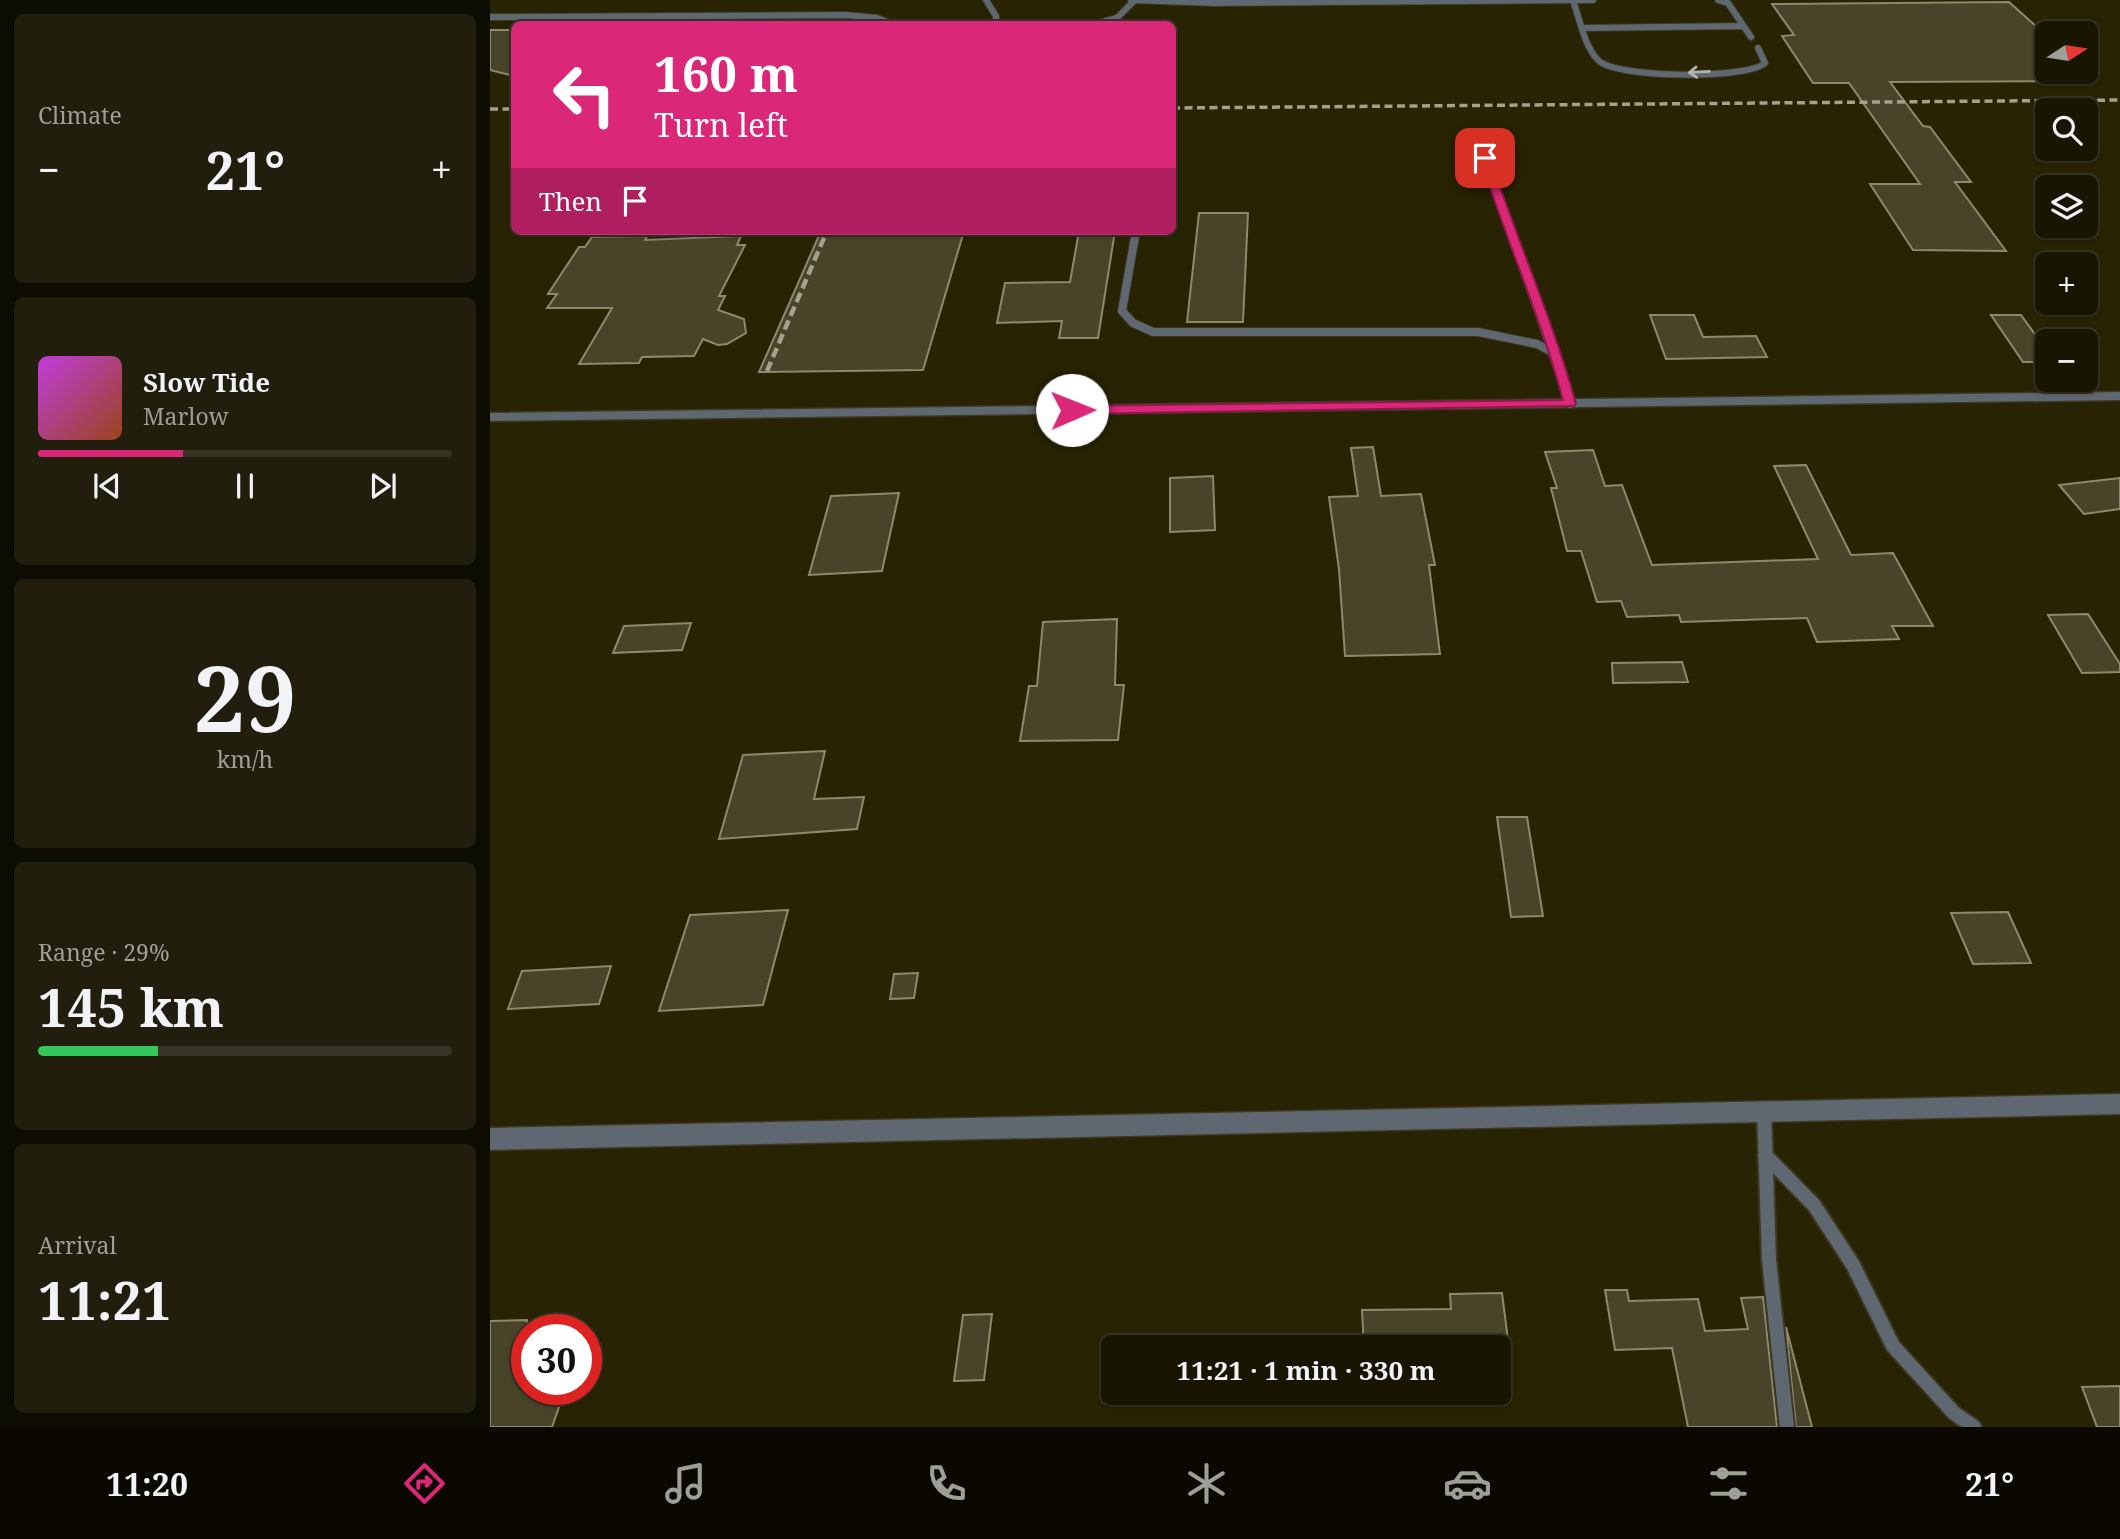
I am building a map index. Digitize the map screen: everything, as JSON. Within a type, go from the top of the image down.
[{"type":"street","points":[[490,417],[2120,396]]},
{"type":"street","points":[[490,1139],[2120,1104]]},
{"type":"lane","points":[[986,0],[996,16],[996,21]]},
{"type":"lane","points":[[1106,21],[1117,18],[1133,0],[1227,3],[1593,0]]},
{"type":"lane","points":[[1718,0],[1728,3],[1751,37]]},
{"type":"lane","points":[[1573,1],[1598,61],[1608,69],[1629,73],[1679,73],[1761,67],[1765,63],[1758,48]]},
{"type":"lane","points":[[490,17],[846,15],[884,21]]},
{"type":"lane","points":[[1583,28],[1743,26]]},
{"type":"lane","points":[[1485,158],[1511,236],[1556,354],[1570,404]]},
{"type":"lane","points":[[1135,235],[1122,311],[1133,323],[1153,332],[1478,332],[1536,344],[1556,354]]},
{"type":"lane","points":[[1764,1110],[1769,1260],[1787,1427]]},
{"type":"lane","points":[[1765,1155],[1814,1205],[1853,1265],[1893,1346],[1954,1413],[1975,1427]]},
{"type":"shaded area","points":[[490,0],[2120,0],[2120,1427],[490,1427]]},
{"type":"building","points":[[2009,2],[2035,25],[2035,81],[1890,82],[1923,126],[1930,127],[1971,182],[1955,182],[2006,251],[1913,250],[1870,184],[1920,184],[1849,83],[1813,83],[1782,36],[1794,35],[1772,4]]},
{"type":"building","points":[[490,30],[511,30],[511,75],[490,70]]},
{"type":"building","points":[[1199,213],[1248,213],[1243,322],[1187,322]]},
{"type":"building","points":[[819,235],[963,235],[923,370],[759,372]]},
{"type":"building","points":[[1078,235],[1114,235],[1098,338],[1059,338],[1062,321],[997,323],[1005,283],[1070,282]]},
{"type":"building","points":[[647,236],[645,240],[741,236],[737,245],[745,245],[719,296],[725,296],[718,310],[744,319],[746,333],[727,344],[718,345],[703,339],[694,356],[642,357],[639,363],[579,364],[612,308],[547,308],[557,294],[548,294],[579,247],[585,247],[592,237]]},
{"type":"building","points":[[1650,315],[1694,315],[1703,337],[1756,336],[1767,357],[1666,359]]},
{"type":"building","points":[[1991,315],[2021,315],[2035,334],[2035,362],[2023,362]]},
{"type":"building","points":[[1373,447],[1381,496],[1421,494],[1435,565],[1429,565],[1440,654],[1345,656],[1339,569],[1329,497],[1358,496],[1351,448]]},
{"type":"building","points":[[1593,450],[1605,486],[1622,485],[1652,565],[1818,559],[1774,466],[1806,465],[1851,555],[1893,553],[1933,626],[1892,626],[1899,639],[1817,642],[1807,618],[1681,622],[1679,615],[1627,617],[1621,601],[1597,602],[1581,551],[1567,551],[1551,488],[1557,488],[1545,452]]},
{"type":"building","points":[[1213,476],[1215,530],[1170,532],[1170,478]]},
{"type":"building","points":[[2120,478],[2120,509],[2084,514],[2059,485]]},
{"type":"building","points":[[899,493],[882,571],[809,575],[831,496]]},
{"type":"building","points":[[2088,614],[2120,664],[2120,672],[2082,673],[2048,615]]},
{"type":"building","points":[[1117,619],[1115,685],[1124,685],[1118,740],[1020,741],[1029,686],[1037,686],[1043,622]]},
{"type":"building","points":[[691,623],[682,650],[613,653],[624,626]]},
{"type":"building","points":[[1682,662],[1688,682],[1613,683],[1612,663]]},
{"type":"building","points":[[825,751],[814,799],[864,797],[857,829],[719,839],[743,755]]},
{"type":"building","points":[[1497,817],[1527,817],[1543,916],[1511,917]]},
{"type":"building","points":[[788,910],[763,1005],[659,1011],[690,915]]},
{"type":"building","points":[[2008,912],[2031,963],[1973,964],[1951,913]]},
{"type":"building","points":[[611,966],[599,1004],[508,1009],[522,971]]},
{"type":"building","points":[[918,973],[914,998],[890,999],[894,974]]},
{"type":"building","points":[[1605,1290],[1627,1290],[1629,1301],[1698,1299],[1705,1331],[1748,1329],[1741,1298],[1763,1297],[1777,1427],[1688,1427],[1672,1348],[1615,1350]]},
{"type":"building","points":[[1502,1293],[1507,1335],[1363,1335],[1362,1310],[1451,1309],[1450,1294]]},
{"type":"building","points":[[992,1314],[984,1380],[954,1381],[963,1315]]},
{"type":"building","points":[[511,1320],[511,1405],[560,1405],[552,1427],[490,1427],[490,1321]]},
{"type":"building","points":[[1786,1327],[1812,1427],[1796,1427]]},
{"type":"building","points":[[2120,1386],[2120,1427],[2097,1427],[2082,1387]]},
{"type":"railway","points":[[1176,108],[2120,100]]},
{"type":"railway","points":[[490,109],[511,109]]},
{"type":"railway","points":[[767,371],[825,235]]},
{"type":"route","points":[[1072,410],[1570,404],[1556,354],[1511,236],[1485,158]]}]
